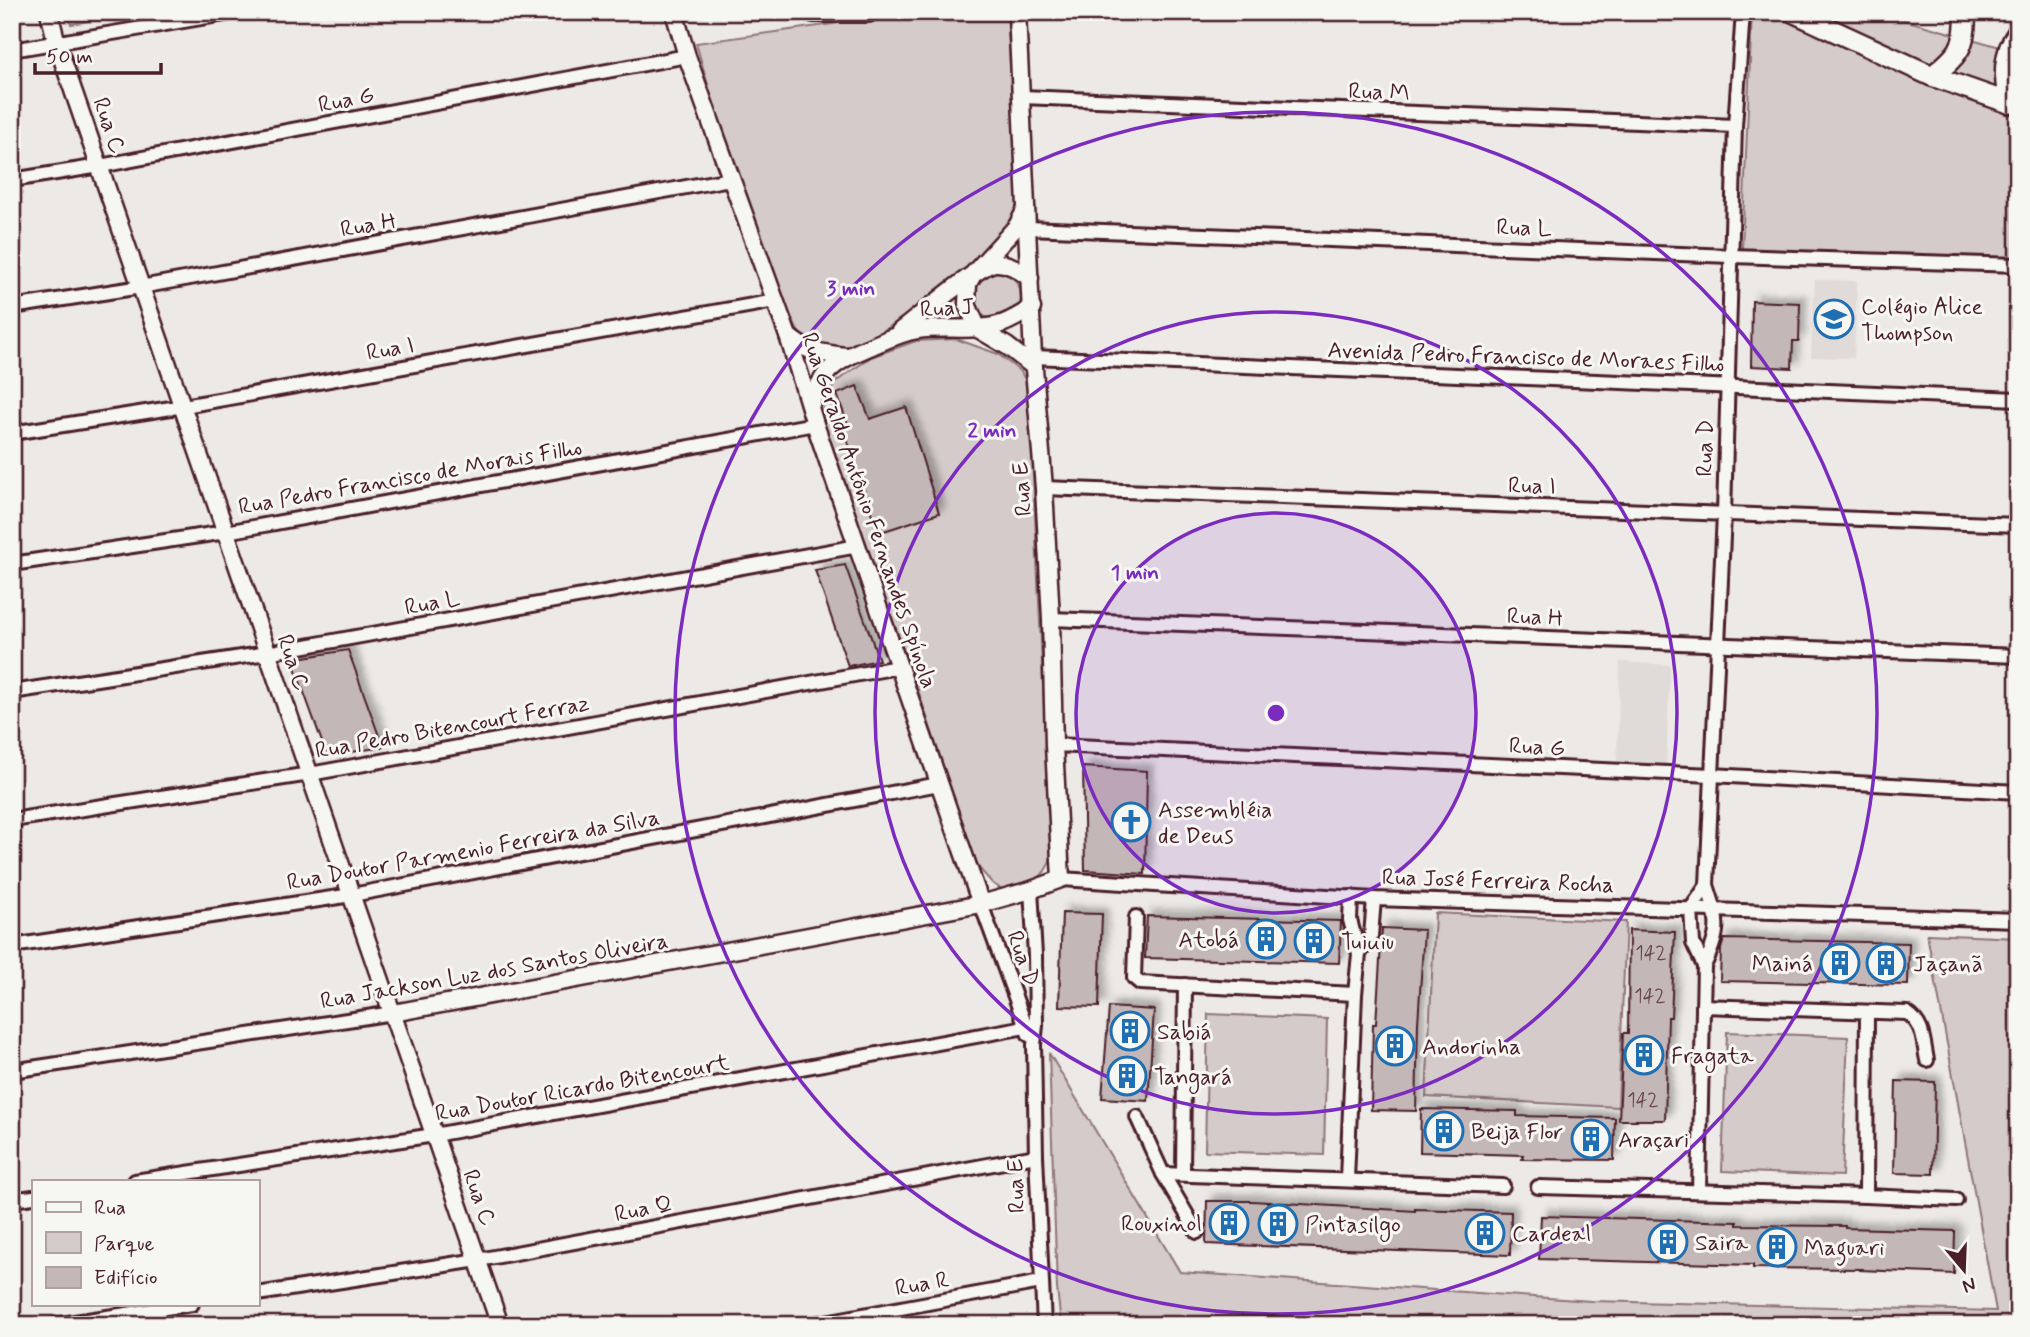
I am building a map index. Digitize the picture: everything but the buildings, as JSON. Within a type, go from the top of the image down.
[{"type":"main road","points":[[814,12],[868,12]]},
{"type":"main road","points":[[1793,12],[1932,76],[2013,103]]},
{"type":"main road","points":[[1932,76],[1951,62],[1961,47],[1966,28],[1965,12]]},
{"type":"main road","points":[[2013,103],[2005,82],[2006,58],[2011,41],[2018,32]]},
{"type":"street","name":"Rua C","points":[[49,12],[57,44],[500,1325]]},
{"type":"street","points":[[12,50],[237,12]]},
{"type":"street","name":"Rua Geraldo Antônio Fernandes Spínola","points":[[674,12],[982,904]]},
{"type":"street","name":"Rua E","points":[[1017,12],[1034,362],[1051,619],[1061,880]]},
{"type":"street","name":"Rua D","points":[[1704,966],[1717,934],[1715,911],[1707,885],[1724,513],[1735,125],[1743,12]]},
{"type":"street","name":"Rua G","points":[[12,180],[100,166],[687,56]]},
{"type":"street","name":"Rua M","points":[[1022,97],[1735,125]]},
{"type":"street","name":"Rua H","points":[[12,307],[141,287],[730,179]]},
{"type":"street","points":[[896,335],[974,272],[1017,226],[1027,207]]},
{"type":"street","name":"Rua L","points":[[1028,228],[2018,265]]},
{"type":"street","points":[[1030,278],[1016,268],[998,263],[990,264],[974,272],[968,284],[967,304],[978,328],[1034,362]]},
{"type":"street","name":"Rua I","points":[[12,433],[184,406],[775,300]]},
{"type":"street","name":"Rua J","points":[[810,408],[816,388],[825,374],[846,356],[896,335],[919,330],[978,328],[1002,324],[1032,308]]},
{"type":"street","points":[[788,336],[802,348],[846,356]]},
{"type":"street","name":"Avenida Pedro Francisco de Moraes Filho","points":[[1034,362],[1727,385],[2018,398]]},
{"type":"street","name":"Rua Pedro Francisco de Morais Filho","points":[[12,564],[226,531],[815,424]]},
{"type":"street","name":"Rua I","points":[[1044,488],[2018,525]]},
{"type":"street","name":"Rua L","points":[[12,692],[267,653],[858,546]]},
{"type":"street","name":"Rua H","points":[[1051,619],[2018,656]]},
{"type":"street","name":"Rua Pedro Bitencourt Ferraz","points":[[12,820],[310,774],[898,667]]},
{"type":"street","name":"Rua G","points":[[1054,745],[2018,792]]},
{"type":"street","name":"Rua Doutor Parmenio Ferreira da Silva","points":[[12,946],[352,895],[939,784]]},
{"type":"street","name":"Rua José Ferreira Rocha","points":[[982,904],[1061,880],[1374,899],[2018,920]]},
{"type":"street","points":[[1699,1191],[1704,966],[1693,943],[1691,909],[1707,885]]},
{"type":"street","name":"Rua E","points":[[1031,890],[1035,955],[1031,1026],[1034,1045],[1044,1325]]},
{"type":"street","points":[[1347,1179],[1359,954],[1350,920],[1351,897]]},
{"type":"street","points":[[1359,954],[1371,936],[1374,899]]},
{"type":"street","name":"Rua D","points":[[982,904],[1031,1026]]},
{"type":"street","name":"Rua Jackson Luz dos Santos Oliveira","points":[[12,1071],[393,1013],[982,904]]},
{"type":"street","points":[[1136,917],[1136,982],[1355,993]]},
{"type":"street","points":[[1182,1174],[1185,985]]},
{"type":"street","points":[[1703,1006],[1907,1013],[1916,1018],[1921,1027],[1927,1060]]},
{"type":"street","points":[[1866,1196],[1867,1012]]},
{"type":"street","name":"Rua Doutor Ricardo Bitencourt","points":[[142,1180],[434,1135],[1031,1026]]},
{"type":"street","points":[[1138,1117],[1163,1174],[1197,1232]]},
{"type":"street","name":"Rua Q","points":[[259,1294],[478,1260],[1036,1156]]},
{"type":"street","points":[[1163,1174],[1503,1186]]},
{"type":"street","points":[[1538,1187],[1956,1200]]},
{"type":"street","points":[[12,1200],[32,1197]]},
{"type":"street","name":"Rua R","points":[[809,1325],[1041,1282]]},
{"type":"street","points":[[55,1325],[179,1306]]},
{"type":"shaded area","name":"Colégio Alice Thompson","points":[[1815,280],[1857,281],[1854,358],[1811,357]]},
{"type":"shaded area","points":[[1620,662],[1670,665],[1666,765],[1617,762]]},
{"type":"green space","points":[[67,12],[138,12],[71,24]]},
{"type":"green space","points":[[923,12],[1007,12],[1018,201],[1013,219],[946,288],[913,313],[845,349],[807,342],[798,331],[780,295],[714,106],[696,43],[854,21],[855,18]]},
{"type":"green space","points":[[1752,12],[1876,12],[2018,52],[2018,260],[1742,249]]},
{"type":"green space","points":[[997,272],[1014,279],[1021,296],[1014,313],[997,320],[980,313],[973,296],[980,279]]},
{"type":"green space","points":[[956,339],[998,354],[1021,372],[1029,387],[1051,858],[1048,867],[1033,882],[1003,890],[992,883],[979,868],[966,836],[920,696],[821,422],[824,401],[837,381],[871,357],[916,341]]},
{"type":"green space","points":[[1435,913],[1626,922],[1618,1107],[1426,1097]]},
{"type":"green space","points":[[1927,934],[2018,938],[2018,1325],[1061,1325],[1057,1288],[1049,1053],[1180,1272],[1591,1301],[1996,1311]]},
{"type":"green space","points":[[1208,1014],[1327,1019],[1324,1155],[1205,1151]]},
{"type":"green space","points":[[1727,1032],[1848,1037],[1842,1176],[1722,1171]]},
{"type":"place","name":"Colégio Alice Thompson","points":[[1834,319]]},
{"type":"place","name":"Assembléia de Deus","points":[[1131,822]]},
{"type":"place","name":"Atobá","points":[[1266,939]]},
{"type":"place","name":"Tuiuiu","points":[[1314,941]]},
{"type":"place","name":"Mainá","points":[[1840,963]]},
{"type":"place","name":"Jaçanã","points":[[1886,963]]},
{"type":"place","name":"Sabiá","points":[[1130,1031]]},
{"type":"place","name":"Andorinha","points":[[1395,1046]]},
{"type":"place","name":"Fragata","points":[[1644,1055]]},
{"type":"place","name":"Tangará","points":[[1127,1076]]},
{"type":"place","name":"Beija Flor","points":[[1444,1131]]},
{"type":"place","name":"Araçari","points":[[1591,1139]]},
{"type":"place","name":"Rouxinol","points":[[1229,1223]]},
{"type":"place","name":"Pintasilgo","points":[[1278,1224]]},
{"type":"place","name":"Cardeal","points":[[1485,1233]]},
{"type":"place","name":"Saira","points":[[1668,1242]]},
{"type":"place","name":"Maguari","points":[[1777,1247]]}]
